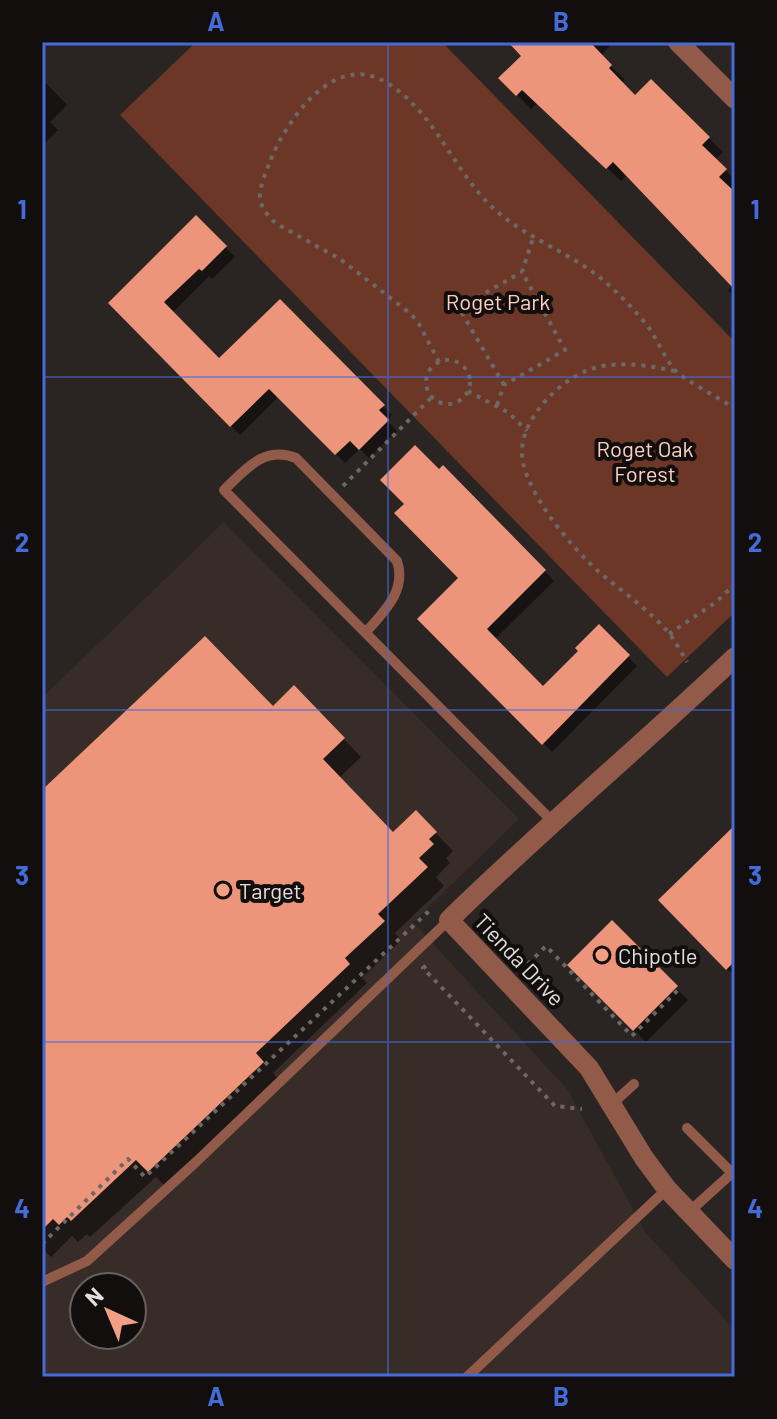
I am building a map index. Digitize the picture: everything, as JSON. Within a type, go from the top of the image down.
[{"type":"street","points":[[678,42],[735,99]]},
{"type":"street","name":"Tienda Drive","points":[[735,657],[651,738],[449,920],[589,1068],[633,1141],[667,1189],[735,1260]]},
{"type":"lane","points":[[366,632],[395,596],[400,568],[392,555],[296,458],[279,454],[253,462],[224,490],[554,823]]},
{"type":"lane","points":[[42,1282],[87,1261],[196,1162],[449,920]]},
{"type":"lane","points":[[612,1104],[634,1084]]},
{"type":"lane","points":[[687,1128],[732,1173],[689,1212]]},
{"type":"lane","points":[[467,1377],[667,1189]]},
{"type":"path","points":[[439,362],[411,314],[365,276],[269,218],[260,200],[265,173],[275,148],[299,112],[317,93],[339,78],[363,74],[386,82],[426,120],[480,195],[511,224],[585,267],[611,287],[649,329],[675,371]]},
{"type":"path","points":[[504,385],[459,308],[522,272],[533,238]]},
{"type":"path","points":[[497,405],[504,385],[565,350],[522,272]]},
{"type":"path","points":[[453,361],[465,367],[470,380],[468,391],[462,399],[441,403],[432,397],[426,379],[439,362],[453,361]]},
{"type":"path","points":[[687,662],[669,634],[574,546],[541,501],[524,463],[522,449],[535,415],[553,393],[580,374],[618,363],[636,363],[675,371],[735,409]]},
{"type":"path","points":[[468,391],[509,413],[527,431]]},
{"type":"path","points":[[334,495],[432,397]]},
{"type":"path","points":[[669,634],[716,602],[735,584]]},
{"type":"path","points":[[42,1244],[128,1159],[145,1177],[432,908]]},
{"type":"path","points":[[413,926],[439,954],[423,968],[555,1106],[582,1109]]},
{"type":"path","points":[[528,964],[546,946],[632,1036],[680,988]]},
{"type":"shaded area","points":[[224,522],[519,819],[413,922],[567,1089],[646,1233],[735,1330],[735,1377],[42,1377],[42,698]]},
{"type":"green space","name":"Roget Park","points":[[196,42],[442,42],[735,342],[735,612],[667,677],[120,115]]},
{"type":"building","points":[[508,42],[590,42],[635,95],[651,79],[710,137],[702,145],[727,169],[719,177],[735,192],[735,290],[613,162],[606,169],[522,90],[516,96],[498,78],[521,56]]},
{"type":"building","points":[[196,215],[227,246],[164,302],[219,358],[280,299],[385,405],[379,410],[389,420],[359,450],[350,441],[335,455],[269,389],[230,427],[108,303]]},
{"type":"building","points":[[415,445],[439,469],[443,465],[546,570],[487,629],[543,686],[578,651],[575,648],[599,624],[630,655],[542,745],[417,619],[458,578],[394,513],[404,504],[380,480]]},
{"type":"building","name":"Target","points":[[205,636],[273,706],[294,685],[345,738],[323,759],[393,832],[416,810],[437,832],[429,839],[434,844],[419,858],[428,867],[378,914],[385,921],[345,958],[350,964],[256,1053],[264,1062],[148,1172],[136,1160],[71,1221],[67,1217],[59,1225],[53,1219],[42,1230],[42,790]]},
{"type":"building","points":[[735,825],[735,961],[726,970],[658,900]]},
{"type":"building","points":[[612,920],[678,986],[633,1031],[567,965]]},
{"type":"place","name":"Target","points":[[223,890]]},
{"type":"place","name":"Chipotle","points":[[602,955]]},
{"type":"park label","name":"Roget Oak Forest","points":[[645,460]]}]
